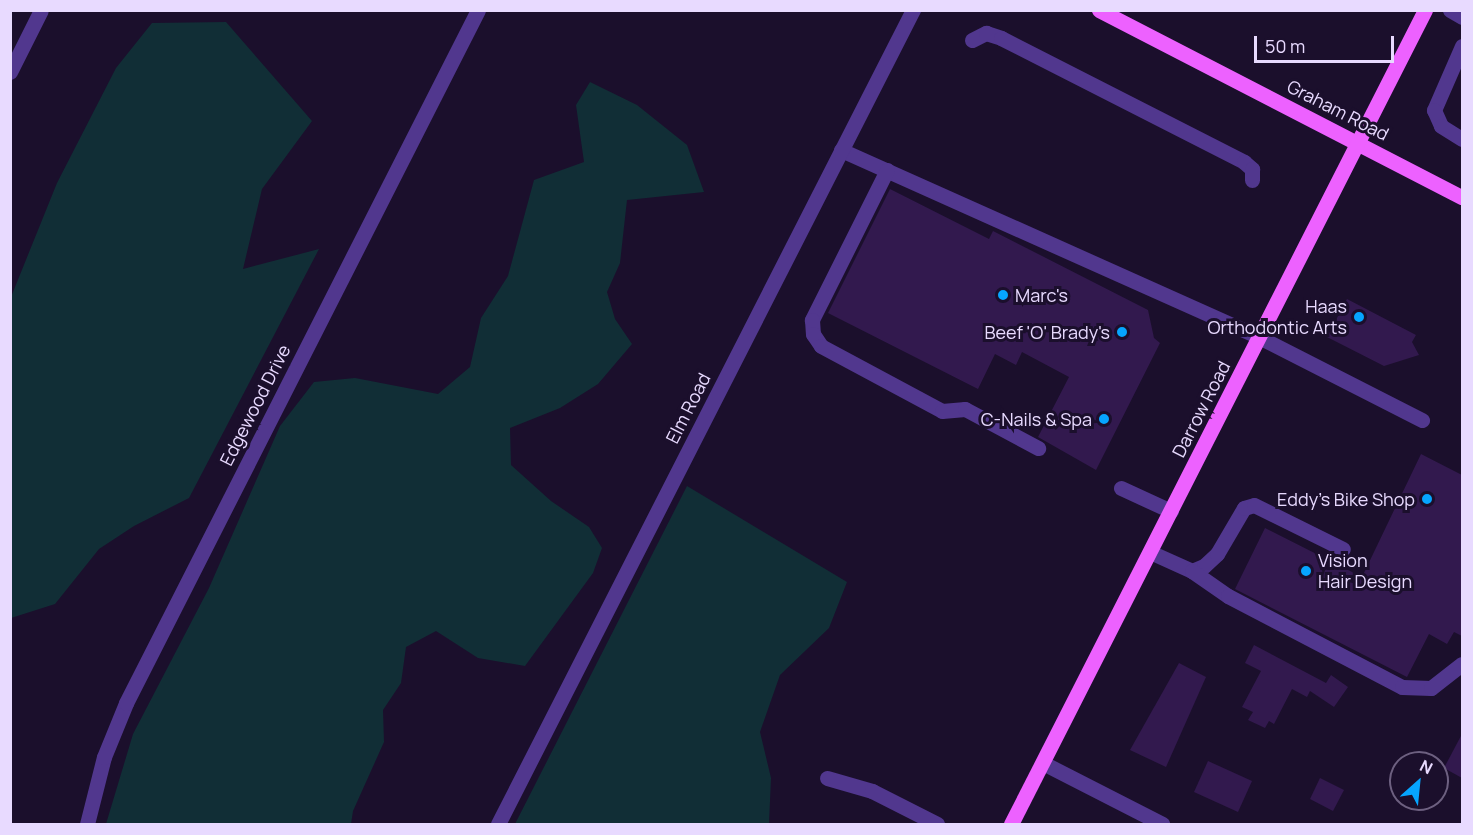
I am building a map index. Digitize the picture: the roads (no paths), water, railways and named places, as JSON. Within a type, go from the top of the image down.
[{"type":"main road","name":"Graham Road","points":[[1099,10],[1462,197]]},
{"type":"main road","name":"Darrow Road","points":[[1011,825],[1425,10]]},
{"type":"street","points":[[10,72],[41,10]]},
{"type":"street","name":"Edgewood Drive","points":[[87,825],[104,757],[126,703],[478,10]]},
{"type":"street","name":"Elm Road","points":[[498,825],[913,10]]},
{"type":"street","points":[[1450,10],[1462,17]]},
{"type":"street","points":[[972,40],[986,33],[1001,38],[1244,162],[1252,169],[1252,180]]},
{"type":"street","points":[[1462,46],[1434,110],[1441,126],[1462,139]]},
{"type":"street","points":[[841,150],[1259,337],[1422,420]]},
{"type":"street","points":[[887,170],[812,320],[813,334],[821,346],[942,411],[965,409],[1038,448]]},
{"type":"street","points":[[1121,488],[1171,510]]},
{"type":"street","points":[[1192,571],[1217,554],[1244,508],[1254,505],[1343,549]]},
{"type":"street","points":[[1150,552],[1192,571],[1228,596],[1402,687],[1431,688],[1462,664]]},
{"type":"street","points":[[1043,763],[1162,825]]},
{"type":"street","points":[[827,778],[872,791],[937,825]]},
{"type":"place","name":"Marc's","points":[[1003,295]]},
{"type":"place","name":"Haas Orthodontic Arts","points":[[1359,317]]},
{"type":"place","name":"Beef 'O' Brady's","points":[[1122,332]]},
{"type":"place","name":"C-Nails & Spa","points":[[1104,419]]},
{"type":"place","name":"Eddy's Bike Shop","points":[[1427,499]]},
{"type":"place","name":"Vision Hair Design","points":[[1306,571]]}]
